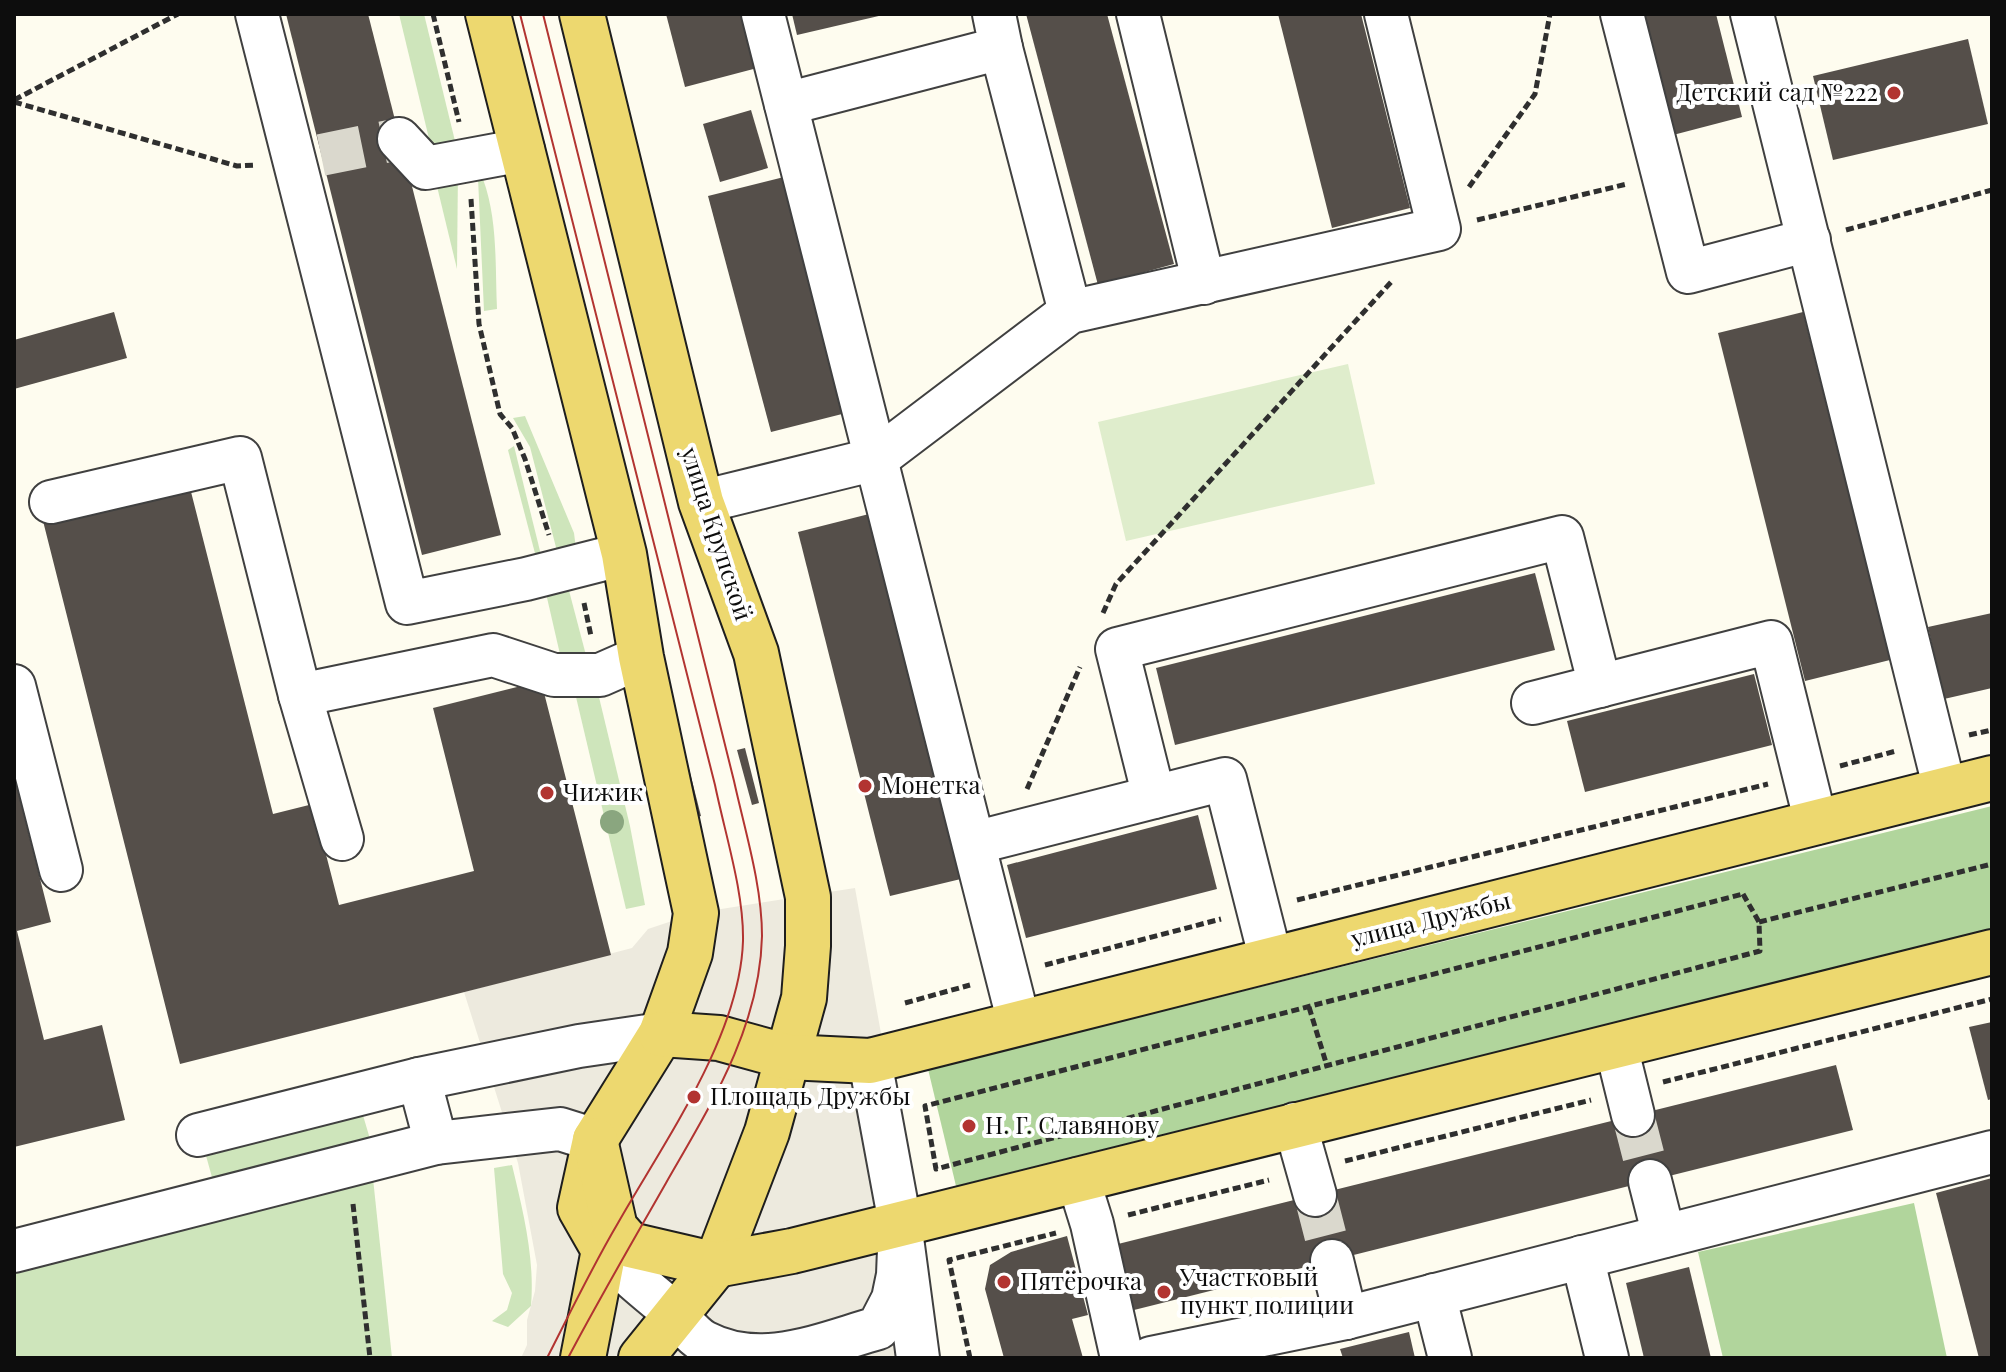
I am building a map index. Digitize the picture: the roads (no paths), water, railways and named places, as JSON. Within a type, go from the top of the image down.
[{"type":"main road","points":[[488,14],[624,554],[641,657],[696,913],[690,953],[661,1034],[595,1140],[580,1208],[604,1250],[583,1358]]},
{"type":"main road","name":"улица Крупской","points":[[582,14],[701,502],[756,653],[808,897],[804,998],[767,1132],[716,1265],[676,1315]]},
{"type":"main road","name":"улица Дружбы","points":[[870,1061],[1992,778]]},
{"type":"main road","points":[[595,1140],[615,1228],[630,1245],[716,1265],[792,1251],[1992,952]]},
{"type":"main road","points":[[804,998],[821,1031],[837,1051],[870,1061]]},
{"type":"main road","points":[[661,1034],[719,1038],[788,1057],[870,1061]]},
{"type":"main road","points":[[641,1358],[676,1315]]},
{"type":"street","points":[[257,14],[308,158],[407,603],[526,579],[624,554]]},
{"type":"street","points":[[763,14],[1019,1023]]},
{"type":"street","points":[[1138,14],[1204,283]]},
{"type":"street","points":[[701,502],[876,459],[1070,312],[1439,229],[1386,14]]},
{"type":"street","points":[[1622,14],[1663,175],[1679,274],[1809,240]]},
{"type":"street","points":[[1752,14],[1945,790]]},
{"type":"street","points":[[786,104],[997,31],[1070,312]]},
{"type":"street","points":[[399,139],[426,168],[523,150]]},
{"type":"street","points":[[51,502],[240,458],[300,695],[342,839]]},
{"type":"street","points":[[1154,797],[1117,649],[1562,537],[1600,686]]},
{"type":"street","points":[[1533,703],[1771,642],[1816,823]]},
{"type":"street","points":[[300,695],[493,655],[554,675],[600,675],[641,657]]},
{"type":"street","points":[[14,686],[61,870]]},
{"type":"street","points":[[974,843],[1225,779],[1271,960]]},
{"type":"street","points":[[198,1135],[419,1079],[579,1046],[661,1034]]},
{"type":"street","points":[[1616,1046],[1630,1103]]},
{"type":"street","points":[[870,1061],[900,1223],[918,1358]]},
{"type":"street","points":[[419,1079],[436,1143]]},
{"type":"street","points":[[1295,1124],[1312,1182]]},
{"type":"street","points":[[14,1251],[436,1143],[560,1129],[595,1140]]},
{"type":"street","points":[[1151,1358],[1346,1318],[1992,1152]]},
{"type":"street","points":[[1078,1179],[1092,1224],[1122,1358]]},
{"type":"street","points":[[1650,1181],[1664,1236]]},
{"type":"street","points":[[604,1250],[618,1267],[702,1341],[738,1355],[778,1357],[878,1328],[896,1287],[900,1223]]},
{"type":"street","points":[[1582,1257],[1607,1358]]},
{"type":"street","points":[[1332,1261],[1346,1318]]},
{"type":"street","points":[[1434,1295],[1450,1358]]},
{"type":"tunnel","points":[[321,155],[399,139]]},
{"type":"tunnel","points":[[1633,1115],[1650,1181]]},
{"type":"tunnel","points":[[1315,1195],[1332,1261]]},
{"type":"tram line","points":[[520,14],[715,785],[737,883],[743,941],[739,977],[714,1051],[677,1123],[599,1256],[547,1358]]},
{"type":"tram line","points":[[543,14],[748,839],[759,897],[762,936],[752,1003],[730,1065],[568,1358]]},
{"type":"place","name":"Детский сад №222","points":[[1894,93]]},
{"type":"place","name":"Монетка","points":[[865,786]]},
{"type":"place","name":"Чижик","points":[[547,793]]},
{"type":"place","name":"Площадь Дружбы","points":[[694,1097]]},
{"type":"place","name":"Н. Г. Славянову","points":[[969,1126]]},
{"type":"place","name":"Пятёрочка","points":[[1004,1282]]},
{"type":"place","name":"Участковый пункт полиции","points":[[1164,1292]]}]
